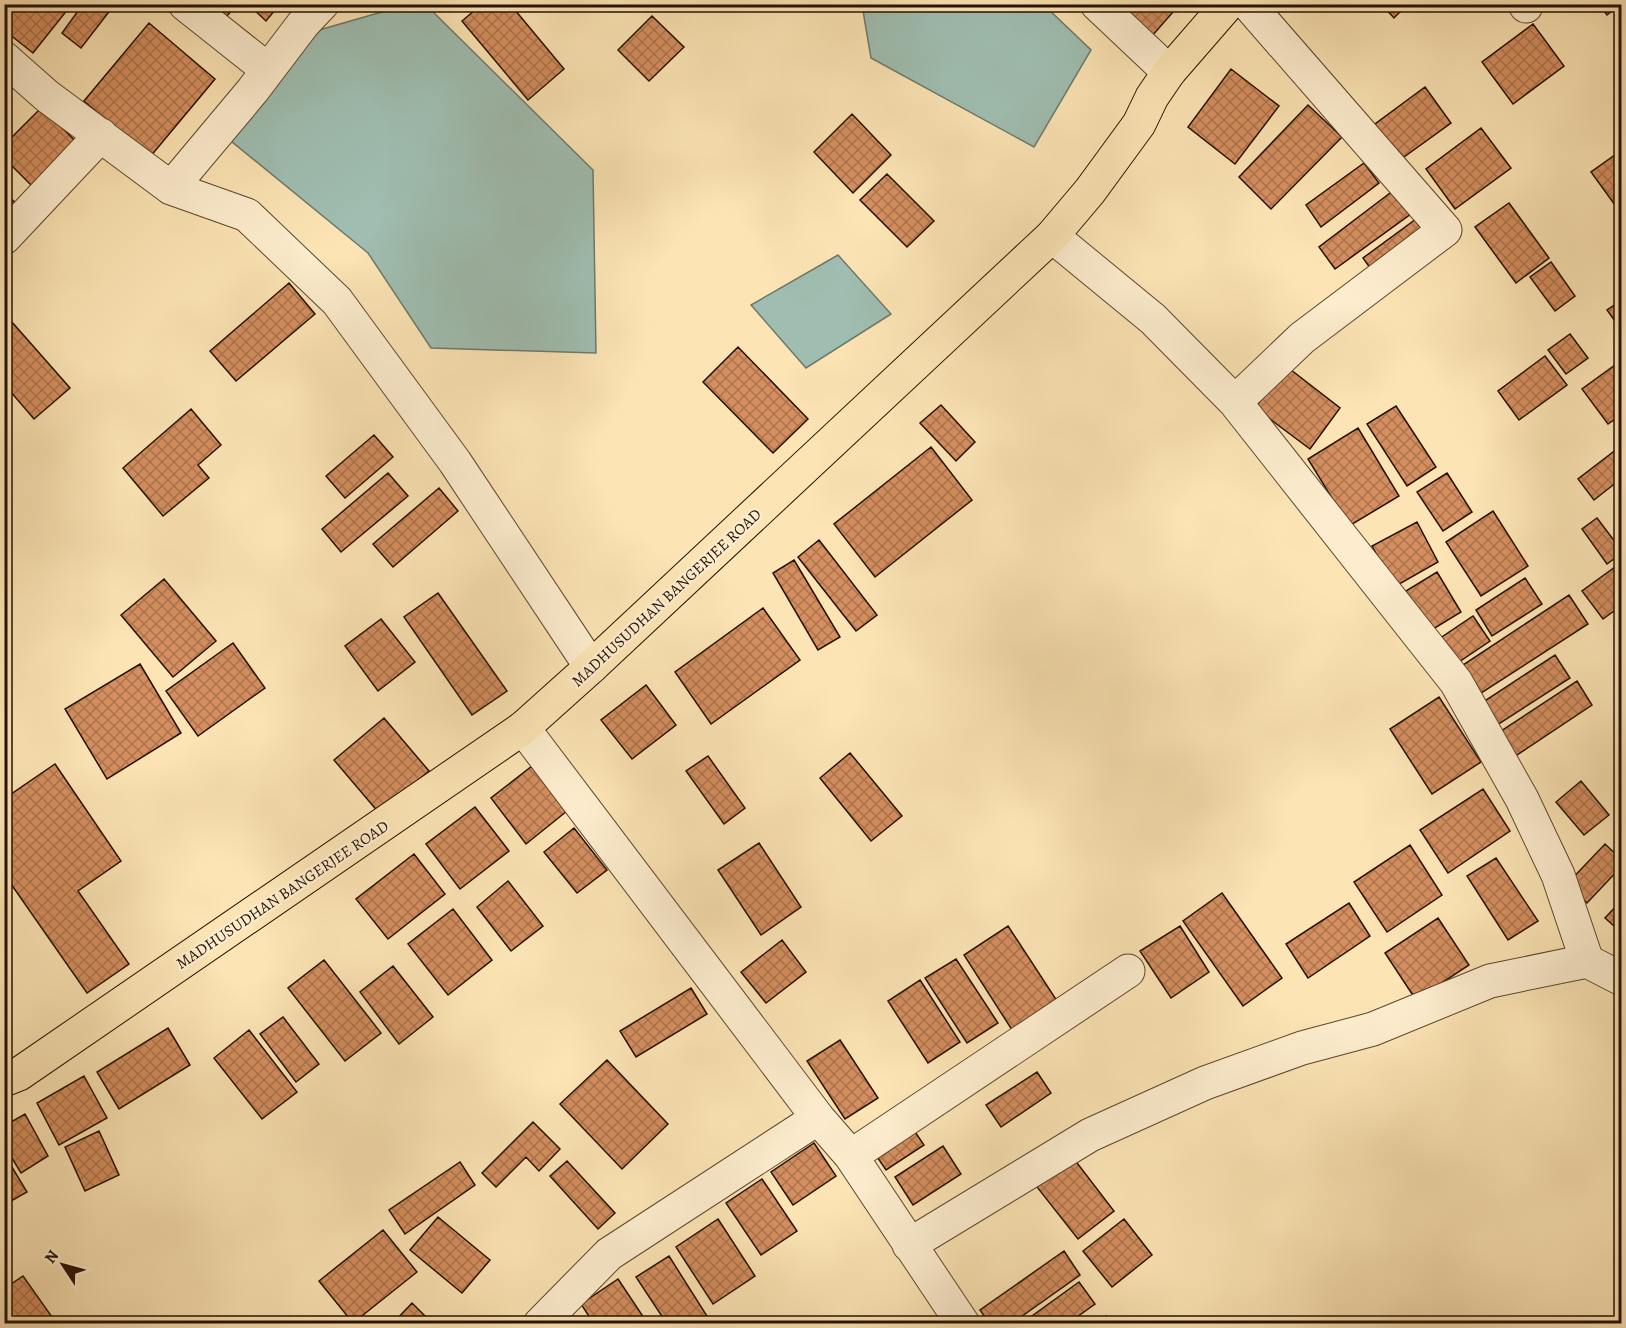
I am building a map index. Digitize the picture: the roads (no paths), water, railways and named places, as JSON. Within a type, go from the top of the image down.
[{"type":"main road","name":"MADHUSUDHAN BANGERJEE ROAD","points":[[4,1080],[19,1074],[523,728],[1052,236],[1090,191],[1139,123],[1152,97],[1169,72],[1228,4]]},
{"type":"street","points":[[185,4],[268,70]]},
{"type":"street","points":[[171,188],[303,24],[322,4]]},
{"type":"street","points":[[1097,4],[1169,72]]},
{"type":"street","points":[[1235,402],[1302,338],[1445,230],[1248,4]]},
{"type":"street","points":[[4,58],[48,96],[171,188],[247,214],[337,301],[454,462],[591,667]]},
{"type":"street","points":[[4,238],[101,135]]},
{"type":"street","points":[[1052,236],[1153,319],[1235,402],[1456,682],[1522,799],[1558,875],[1587,962]]},
{"type":"street","points":[[523,728],[818,1118],[851,1156],[963,1323]]},
{"type":"street","points":[[909,1245],[1090,1135],[1205,1083],[1302,1048],[1373,1029],[1491,981],[1587,962],[1622,979]]},
{"type":"street","points":[[851,1156],[1128,971]]},
{"type":"street","points":[[540,1323],[609,1254],[818,1118]]}]
